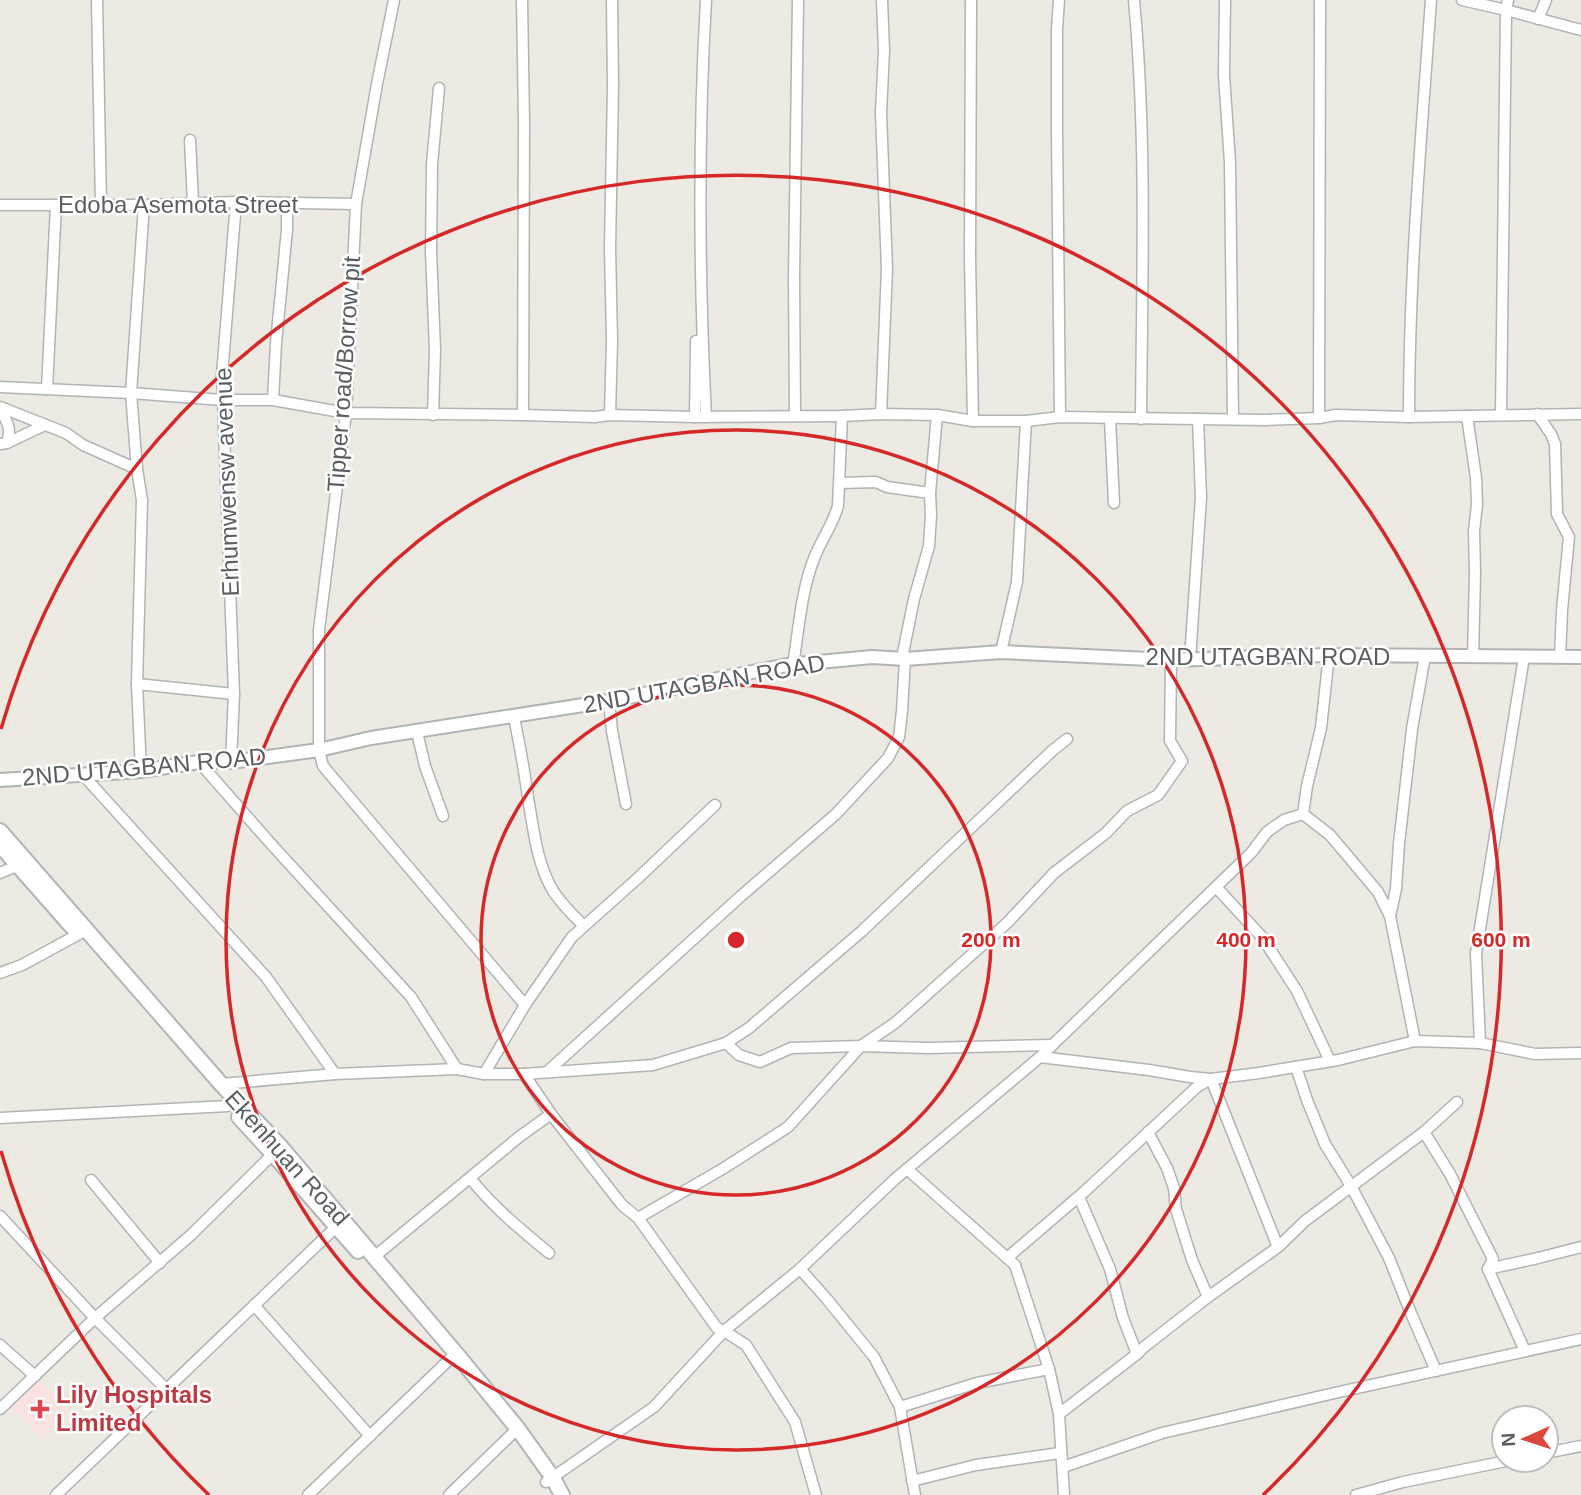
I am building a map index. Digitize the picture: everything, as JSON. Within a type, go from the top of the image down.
[{"type":"main road","name":"Ekenhuan Road","points":[[0,831],[277,1150],[374,1257],[519,1429],[551,1485]]},
{"type":"main road","name":"Ekenhuan Road","points":[[0,845],[228,1106],[277,1150],[336,1227],[451,1358],[513,1433],[551,1485],[562,1495]]},
{"type":"street","points":[[97,0],[101,205]]},
{"type":"street","name":"Tipper road/Borrow pit","points":[[319,750],[319,630],[346,414],[356,204],[394,0]]},
{"type":"street","points":[[522,0],[523,415]]},
{"type":"street","points":[[612,0],[613,86],[612,341],[610,415],[611,166],[612,124],[612,0]]},
{"type":"street","points":[[699,0],[701,417]]},
{"type":"street","points":[[701,417],[701,85],[706,0]]},
{"type":"street","points":[[795,416],[798,0]]},
{"type":"street","points":[[880,414],[887,269],[881,113],[883,0]]},
{"type":"street","points":[[971,0],[970,259],[973,421]]},
{"type":"street","points":[[1059,0],[1057,118],[1060,417]]},
{"type":"street","points":[[1135,0],[1141,135],[1141,418]]},
{"type":"street","points":[[1225,0],[1224,76],[1230,162],[1233,419]]},
{"type":"street","points":[[1319,418],[1320,0]]},
{"type":"street","points":[[1409,418],[1412,271],[1431,0]]},
{"type":"street","points":[[1462,0],[1507,5],[1538,19],[1581,30]]},
{"type":"street","points":[[1538,19],[1546,0]]},
{"type":"street","points":[[1501,415],[1507,5]]},
{"type":"street","points":[[433,415],[435,350],[431,251],[432,164],[439,88]]},
{"type":"street","points":[[190,140],[193,203]]},
{"type":"street","name":"Edoba Asemota Street","points":[[0,205],[236,202],[356,204]]},
{"type":"street","name":"Erhumwensw avenue","points":[[231,762],[234,694],[222,363],[236,202]]},
{"type":"street","points":[[273,400],[287,204]]},
{"type":"street","points":[[47,389],[56,205]]},
{"type":"street","points":[[141,771],[137,684],[142,500],[131,393],[144,205]]},
{"type":"street","points":[[0,387],[222,400],[273,400],[346,414],[595,417],[880,414],[937,415],[973,421],[1026,421],[1060,417],[1233,419],[1319,418],[1336,415],[1409,418],[1581,414]]},
{"type":"street","points":[[0,408],[66,433],[83,445],[137,469]]},
{"type":"street","points":[[0,408],[10,434],[3,444]]},
{"type":"street","points":[[1537,414],[1555,444],[1557,514],[1569,537],[1560,657]]},
{"type":"street","points":[[547,1071],[836,814],[888,758],[899,737],[903,658],[914,598],[929,546],[930,494],[937,415]]},
{"type":"street","points":[[793,665],[804,594],[814,557],[835,519],[838,506],[842,416]]},
{"type":"street","points":[[1467,416],[1477,504],[1474,531],[1473,657]]},
{"type":"street","points":[[1110,418],[1114,503]]},
{"type":"street","points":[[1190,660],[1201,497],[1198,419]]},
{"type":"street","points":[[1002,652],[1017,582],[1026,421]]},
{"type":"street","points":[[3,444],[45,425]]},
{"type":"street","points":[[840,483],[876,482],[887,487],[930,494]]},
{"type":"street","name":"2ND UTAGBAN ROAD","points":[[0,780],[141,771],[199,762],[231,762],[319,750],[371,738],[609,701],[793,665],[872,657],[903,658],[1002,652],[1171,660],[1329,655],[1581,657]]},
{"type":"street","points":[[1303,814],[1321,728],[1329,655]]},
{"type":"street","points":[[1390,916],[1396,889],[1412,729],[1425,656]]},
{"type":"street","points":[[1480,1043],[1476,953],[1524,657]]},
{"type":"street","points":[[638,1218],[788,1127],[861,1046],[895,1023],[1007,923],[1054,873],[1106,833],[1127,811],[1158,795],[1182,761],[1170,741],[1171,660]]},
{"type":"street","points":[[137,684],[234,694]]},
{"type":"street","points":[[609,701],[626,804]]},
{"type":"street","points":[[513,717],[521,749],[534,835],[543,868],[551,888],[584,926]]},
{"type":"street","points":[[417,732],[425,766],[443,816]]},
{"type":"street","points":[[221,1084],[335,1074],[457,1069],[484,1074],[524,1074],[653,1065],[726,1043],[749,1028],[862,930],[1067,739]]},
{"type":"street","points":[[319,750],[323,766],[525,1005]]},
{"type":"street","points":[[199,762],[411,997],[457,1069]]},
{"type":"street","points":[[84,776],[266,977],[335,1074]]},
{"type":"street","points":[[484,1074],[525,1005],[572,937],[715,806]]},
{"type":"street","points":[[551,1485],[654,1407],[724,1331],[800,1269],[906,1170],[1040,1057],[1251,853],[1267,832],[1284,820],[1303,814]]},
{"type":"street","points":[[1303,814],[1330,835],[1378,892],[1390,916],[1415,1041]]},
{"type":"street","points":[[0,873],[17,866]]},
{"type":"street","points":[[1216,887],[1262,937],[1297,991],[1330,1061]]},
{"type":"street","points":[[0,972],[22,965],[79,934]]},
{"type":"street","points":[[1040,1057],[1211,1079],[1330,1061],[1415,1041],[1480,1043],[1535,1054],[1581,1053]]},
{"type":"street","points":[[726,1043],[739,1055],[760,1062],[791,1048],[1052,1045]]},
{"type":"street","points":[[1296,1067],[1325,1144],[1351,1186],[1389,1258],[1436,1371]]},
{"type":"street","points":[[524,1074],[551,1114],[622,1205],[638,1218],[717,1328],[746,1345],[795,1422],[816,1495]]},
{"type":"street","points":[[1007,1258],[1079,1197],[1198,1086],[1211,1079]]},
{"type":"street","points":[[1211,1079],[1278,1247]]},
{"type":"street","points":[[1059,1414],[1208,1297],[1278,1247],[1305,1220],[1424,1132],[1457,1102]]},
{"type":"street","points":[[0,1118],[228,1106]]},
{"type":"street","points":[[374,1257],[519,1137],[551,1114]]},
{"type":"street","points":[[1149,1132],[1167,1168],[1192,1260],[1208,1297]]},
{"type":"street","points":[[1424,1132],[1450,1174],[1493,1259],[1488,1269]]},
{"type":"street","points":[[0,1409],[95,1318],[191,1235],[277,1150]]},
{"type":"street","points":[[906,1170],[1015,1265],[1049,1369],[1059,1414],[1063,1495]]},
{"type":"street","points":[[470,1178],[484,1196],[521,1231],[550,1253]]},
{"type":"street","points":[[91,1180],[160,1263]]},
{"type":"street","points":[[1079,1197],[1110,1269],[1123,1318],[1137,1354]]},
{"type":"street","points":[[0,1216],[166,1389]]},
{"type":"street","points":[[59,1494],[336,1227]]},
{"type":"street","points":[[1488,1269],[1581,1247]]},
{"type":"street","points":[[800,1269],[874,1357],[900,1407],[915,1495]]},
{"type":"street","points":[[1488,1269],[1525,1351]]},
{"type":"street","points":[[254,1305],[370,1436]]},
{"type":"street","points":[[1063,1467],[1162,1433],[1581,1339]]},
{"type":"street","points":[[0,1345],[34,1376]]},
{"type":"street","points":[[308,1495],[451,1358]]},
{"type":"street","points":[[900,1407],[977,1383],[1049,1369]]},
{"type":"street","points":[[449,1495],[513,1433]]},
{"type":"street","points":[[1560,1450],[1581,1446]]},
{"type":"street","points":[[912,1481],[976,1465],[1060,1453]]},
{"type":"street","points":[[1356,1495],[1403,1482],[1490,1464]]},
{"type":"shaded area","name":"Lily Hospitals Limited","points":[[38,1379],[69,1412],[42,1438],[11,1406]]},
{"type":"place","name":"Lily Hospitals Limited","points":[[40,1409]]}]
